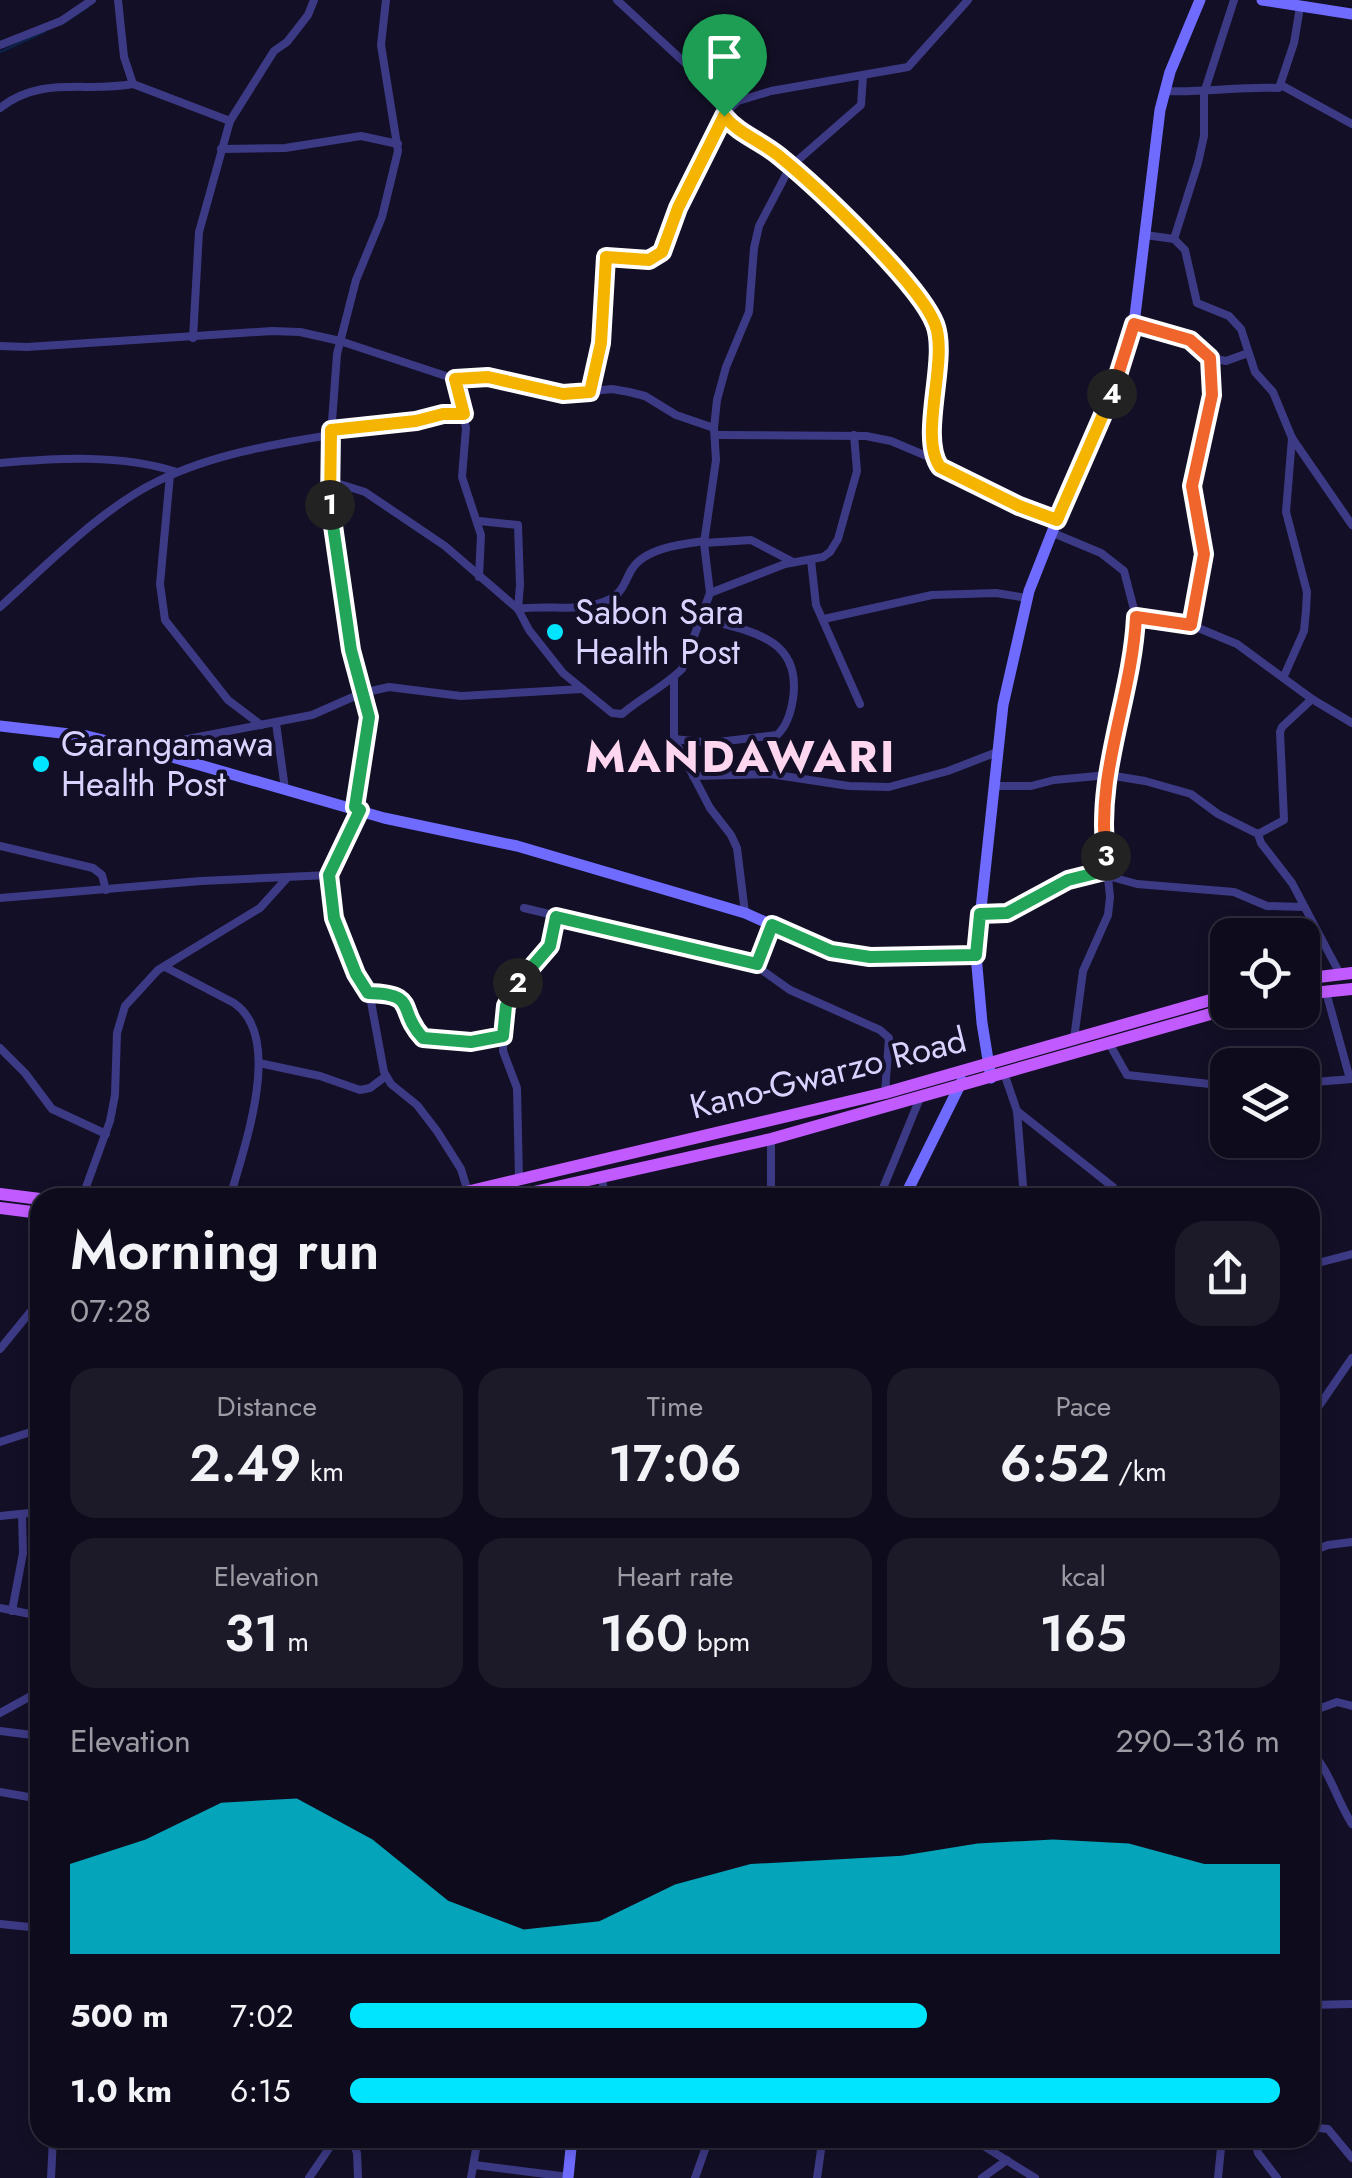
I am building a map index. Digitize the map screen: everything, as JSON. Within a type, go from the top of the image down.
[{"type":"main road","points":[[1320,976],[1346,974]]},
{"type":"main road","points":[[1320,992],[1352,989]]},
{"type":"main road","name":"Kano-Gwarzo Road","points":[[555,1188],[771,1139],[962,1086],[1074,1039],[1210,1000]]},
{"type":"main road","name":"Kano-Gwarzo Road","points":[[485,1188],[885,1093],[962,1071],[995,1072],[1210,1014]]},
{"type":"main road","points":[[689,1140],[694,1158]]},
{"type":"main road","points":[[0,1194],[30,1198]]},
{"type":"main road","points":[[0,1208],[30,1212]]},
{"type":"street","points":[[0,45],[61,21],[92,0]]},
{"type":"street","points":[[118,0],[124,57],[132,84]]},
{"type":"street","points":[[193,338],[199,232],[230,120],[274,51],[287,42],[308,15],[314,0]]},
{"type":"street","points":[[386,0],[380,45],[398,144],[382,218],[356,280],[340,342],[331,432],[333,540],[351,650],[369,717],[357,809],[329,875],[334,918],[350,962],[368,993],[386,1076],[417,1105],[437,1131],[460,1168],[467,1188]]},
{"type":"street","points":[[617,0],[697,74],[734,128],[758,141],[838,211],[926,308],[939,342],[933,406],[936,460],[940,467],[1055,526],[1102,553],[1124,571],[1136,617],[1102,830],[1108,915],[1083,970],[1074,1039]]},
{"type":"street","points":[[590,392],[601,343],[606,257],[649,260],[662,252],[678,208],[724,115],[738,101],[771,91],[908,66],[968,0]]},
{"type":"street","points":[[1023,1188],[1016,1111],[995,1072],[976,955],[1003,705],[1028,598],[1055,526],[1107,410],[1134,324],[1160,110],[1200,0]]},
{"type":"street","points":[[1174,239],[1204,136],[1204,94],[1234,0]]},
{"type":"street","points":[[1262,0],[1352,14]]},
{"type":"street","points":[[1165,90],[1204,94],[1230,87],[1276,89],[1281,85],[1294,43],[1300,7]]},
{"type":"street","points":[[330,481],[365,492],[445,546],[518,608],[529,630],[564,673],[612,713],[622,714],[674,677],[682,669],[710,593],[704,542],[716,460],[715,432],[726,367],[749,312],[759,226],[790,167],[861,106],[864,76]]},
{"type":"street","points":[[0,108],[19,94],[57,87],[112,88],[132,84],[230,120]]},
{"type":"street","points":[[1281,85],[1352,124]]},
{"type":"street","points":[[221,149],[285,148],[362,136],[398,144]]},
{"type":"street","points":[[1146,235],[1174,239],[1186,250],[1197,304],[1229,316],[1240,329],[1255,372],[1273,392],[1292,438],[1352,526]]},
{"type":"street","points":[[1134,324],[1190,340],[1210,358],[1226,361],[1248,353]]},
{"type":"street","points":[[0,346],[193,338],[272,330],[300,332],[455,379],[488,377],[563,394],[612,389],[645,396],[715,432],[854,435],[890,441],[936,460]]},
{"type":"street","points":[[1191,625],[1204,554],[1192,486],[1212,395],[1210,358]]},
{"type":"street","points":[[455,379],[464,414],[462,477],[479,521],[480,577]]},
{"type":"street","points":[[0,607],[89,528],[154,482],[331,432],[464,414]]},
{"type":"street","points":[[710,593],[795,562],[823,557],[837,544],[857,471],[854,435]]},
{"type":"street","points":[[1284,676],[1304,630],[1307,592],[1286,512],[1292,438]]},
{"type":"street","points":[[0,463],[108,460],[148,463],[174,474]]},
{"type":"street","points":[[174,474],[160,584],[165,620],[228,700],[262,726]]},
{"type":"street","points":[[479,521],[518,525],[518,608]]},
{"type":"street","points":[[518,608],[574,610],[604,602],[621,590],[638,562],[671,546],[751,540],[795,562]]},
{"type":"street","points":[[810,560],[816,605],[860,704]]},
{"type":"street","points":[[824,619],[932,595],[996,593],[1028,598]]},
{"type":"street","points":[[1136,617],[1191,625],[1237,644],[1352,723]]},
{"type":"street","points":[[674,739],[710,743],[777,735],[785,728],[793,701],[794,678],[784,652],[767,638],[703,619]]},
{"type":"street","points":[[674,677],[674,739],[712,813],[731,834],[737,848],[746,913]]},
{"type":"street","points":[[172,756],[177,741],[312,715],[362,693],[389,687],[461,696],[584,689]]},
{"type":"street","points":[[1258,834],[1284,820],[1280,732],[1312,699]]},
{"type":"street","points":[[276,722],[285,789]]},
{"type":"street","points":[[0,726],[87,736],[357,809],[516,846],[746,913],[831,951],[870,957],[976,955]]},
{"type":"street","points":[[693,776],[770,774],[889,788],[998,752]]},
{"type":"street","points":[[994,786],[1031,786],[1108,775],[1191,794],[1218,814],[1258,834],[1346,974]]},
{"type":"street","points":[[0,846],[93,868],[102,875],[106,890]]},
{"type":"street","points":[[980,914],[1007,913],[1068,880],[1108,873],[1137,884],[1234,892],[1268,906],[1304,907]]},
{"type":"street","points":[[0,898],[329,875]]},
{"type":"street","points":[[86,1188],[106,1134],[115,1095],[120,1018],[145,982],[222,928],[260,908],[287,878]]},
{"type":"street","points":[[524,908],[757,964],[790,990],[880,1030],[889,1038],[885,1093]]},
{"type":"street","points":[[520,1180],[517,1088],[503,1051],[506,1006],[520,980],[550,946],[556,917]]},
{"type":"street","points":[[757,964],[772,925]]},
{"type":"street","points":[[165,967],[244,1010],[254,1024],[259,1063],[233,1188]]},
{"type":"street","points":[[1320,1082],[1351,1079],[1326,991]]},
{"type":"street","points":[[368,993],[397,996],[406,1003],[416,1031],[423,1038],[471,1042],[503,1036]]},
{"type":"street","points":[[1110,1044],[1127,1075],[1210,1084]]},
{"type":"street","points":[[0,1048],[25,1072],[52,1109],[106,1134]]},
{"type":"street","points":[[259,1063],[320,1076],[360,1090],[386,1076]]},
{"type":"street","points":[[909,1188],[962,1086],[962,1071]]},
{"type":"street","points":[[883,1188],[920,1098]]},
{"type":"street","points":[[1016,1111],[1114,1188]]},
{"type":"street","points":[[771,1139],[771,1188]]},
{"type":"street","points":[[602,1178],[604,1188]]},
{"type":"street","points":[[1320,1262],[1352,1254]]},
{"type":"street","points":[[0,1349],[4,1335],[30,1310]]},
{"type":"street","points":[[1320,1404],[1352,1358]]},
{"type":"street","points":[[0,1442],[30,1432]]},
{"type":"street","points":[[0,1516],[30,1513]]},
{"type":"street","points":[[12,1611],[23,1554],[22,1514]]},
{"type":"street","points":[[1320,1548],[1352,1542]]},
{"type":"street","points":[[0,1608],[30,1614]]},
{"type":"street","points":[[0,1712],[30,1696]]},
{"type":"street","points":[[1320,1708],[1337,1702],[1352,1706]]},
{"type":"street","points":[[0,1730],[30,1734]]},
{"type":"street","points":[[1320,1761],[1352,1824]]},
{"type":"street","points":[[0,1792],[30,1797]]},
{"type":"street","points":[[0,1924],[30,1927]]},
{"type":"street","points":[[1320,2004],[1352,2004]]},
{"type":"street","points":[[1320,2128],[1328,2128],[1352,2158]]},
{"type":"street","points":[[51,2178],[52,2148]]},
{"type":"street","points":[[308,2178],[329,2148]]},
{"type":"street","points":[[356,2148],[358,2178]]},
{"type":"street","points":[[471,2178],[477,2148]]},
{"type":"street","points":[[475,2164],[568,2178],[571,2148]]},
{"type":"street","points":[[695,2178],[706,2148]]},
{"type":"street","points":[[817,2178],[820,2148]]},
{"type":"street","points":[[987,2148],[1035,2178]]},
{"type":"street","points":[[1218,2178],[1221,2148]]},
{"type":"street","points":[[1257,2148],[1277,2178]]},
{"type":"street","points":[[982,2178],[1006,2160]]},
{"type":"waterway","points":[[65,22],[88,7]]},
{"type":"waterway","points":[[0,52],[44,32]]},
{"type":"place","name":"Sabon Sara Health Post","points":[[555,632]]},
{"type":"place","name":"Garangamawa Health Post","points":[[41,764]]},
{"type":"district","name":"MANDAWARI","points":[[741,756]]},
{"type":"route","points":[[724,116],[734,128],[779,156],[911,288],[936,326],[939,342],[933,406],[936,460],[940,467],[1019,506],[1057,520],[1107,410],[1134,324],[1175,334],[1204,350],[1210,358],[1212,395],[1192,486],[1204,554],[1191,625],[1136,617],[1127,687],[1105,787],[1102,830],[1108,870],[1068,880],[1007,913],[980,914],[976,955],[870,957],[831,951],[772,925],[757,964],[556,917],[550,946],[520,980],[506,1006],[503,1036],[471,1042],[423,1038],[416,1031],[406,1003],[397,996],[368,993],[356,974],[334,918],[329,875],[360,810],[355,807],[369,717],[351,650],[333,540],[331,430],[464,414],[455,379],[488,377],[563,394],[590,392],[601,343],[606,257],[649,260],[662,252],[678,208],[724,116]]}]
